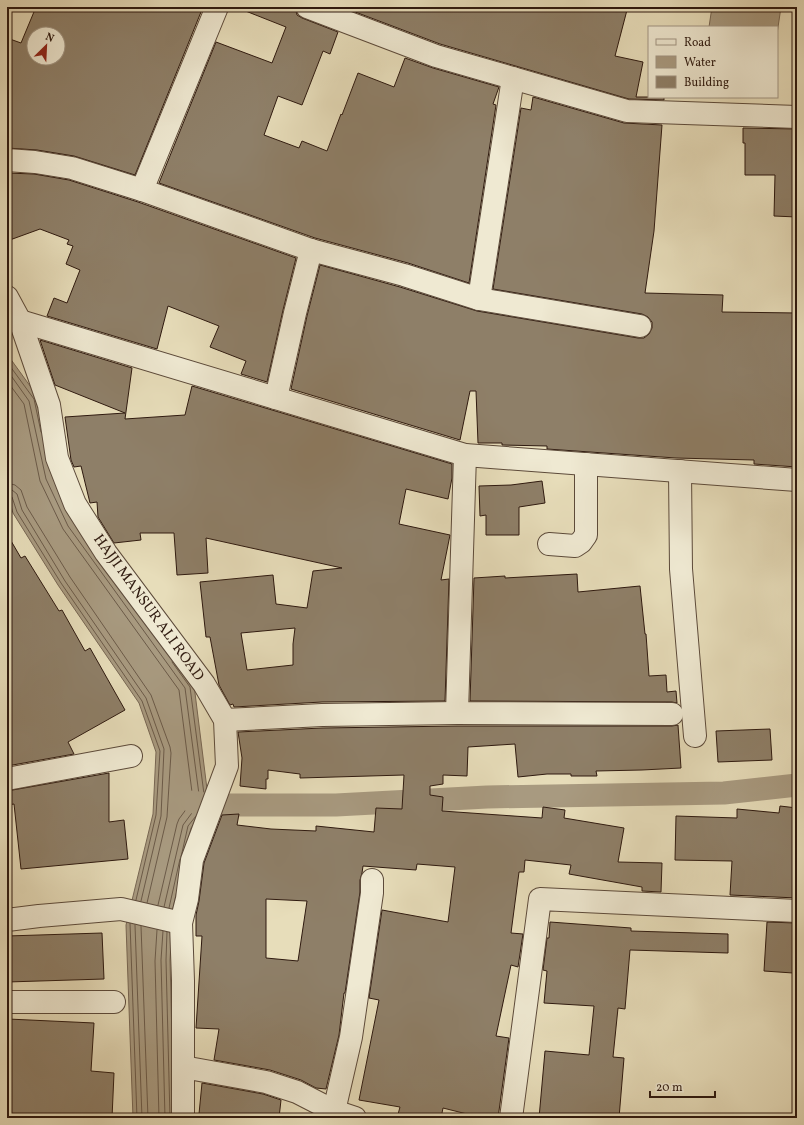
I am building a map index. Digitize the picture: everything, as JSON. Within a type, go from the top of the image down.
[{"type":"street","points":[[142,190],[217,7]]},
{"type":"street","points":[[307,7],[436,56],[627,111],[797,117]]},
{"type":"street","points":[[479,299],[513,78]]},
{"type":"street","points":[[7,160],[36,162],[72,168],[142,190],[311,250],[404,275],[479,299],[640,326]]},
{"type":"street","points":[[276,398],[311,250]]},
{"type":"street","name":"HAJJI MANSUR ALI ROAD","points":[[7,297],[20,321],[48,405],[57,458],[75,504],[106,553],[204,684],[225,720],[227,766],[192,860],[187,899],[181,923],[183,1118]]},
{"type":"street","points":[[20,321],[465,455],[797,480]]},
{"type":"street","points":[[457,713],[465,455]]},
{"type":"street","points":[[549,544],[575,546],[581,542],[586,535],[586,464]]},
{"type":"street","points":[[680,472],[681,570],[695,736]]},
{"type":"street","points":[[225,720],[322,715],[457,713],[672,714]]},
{"type":"street","points":[[7,779],[131,756]]},
{"type":"street","points":[[334,1111],[351,1037],[372,893],[372,880]]},
{"type":"street","points":[[511,1118],[540,900],[797,911]]},
{"type":"street","points":[[7,920],[121,909],[181,923]]},
{"type":"street","points":[[7,1002],[114,1002]]},
{"type":"street","points":[[183,1067],[266,1082],[297,1092],[334,1111],[354,1118]]},
{"type":"water","points":[[712,7],[781,7],[778,27],[778,26],[709,26]]},
{"type":"water","points":[[7,354],[38,397],[55,477],[194,685],[209,805],[191,828],[173,908],[170,960],[174,1118],[133,1118],[126,925],[153,814],[156,752],[139,703],[58,585],[13,513],[7,493]]},
{"type":"building","points":[[36,7],[203,7],[135,175],[74,156],[37,150],[7,148],[7,38],[21,43],[26,31],[26,66],[66,66],[66,26],[28,26]]},
{"type":"building","points":[[238,7],[295,7],[297,15],[302,18],[338,32],[330,54],[323,51],[302,105],[278,96],[264,135],[299,148],[302,141],[327,151],[358,73],[394,87],[405,58],[433,68],[499,87],[493,104],[496,105],[469,283],[408,263],[315,238],[159,183],[216,42],[272,63],[286,27]]},
{"type":"building","points":[[342,7],[616,7],[627,10],[615,56],[643,62],[636,97],[664,98],[664,100],[629,99],[440,44]]},
{"type":"building","points":[[533,97],[624,123],[662,125],[654,231],[645,293],[723,295],[722,312],[797,313],[797,467],[754,464],[754,460],[676,458],[547,449],[547,446],[478,443],[476,391],[470,391],[460,440],[291,389],[320,265],[400,287],[477,311],[638,338],[644,338],[649,334],[652,328],[652,322],[648,317],[642,314],[493,289],[521,108],[531,110]]},
{"type":"building","points":[[743,128],[797,129],[797,217],[774,216],[775,175],[745,175],[745,143],[743,143]]},
{"type":"building","points":[[7,173],[34,174],[69,180],[138,202],[296,258],[267,382],[241,374],[246,361],[210,347],[219,326],[168,306],[157,349],[47,316],[54,298],[67,303],[80,270],[66,264],[73,246],[67,244],[69,240],[40,229],[7,241]]},
{"type":"building","points":[[40,340],[132,368],[125,419],[185,415],[192,386],[452,464],[452,478],[448,499],[406,489],[399,524],[450,535],[441,580],[449,579],[445,701],[322,702],[234,707],[233,704],[230,705],[219,685],[210,637],[206,637],[200,582],[273,575],[276,604],[307,608],[313,571],[342,568],[206,538],[208,573],[177,575],[174,533],[140,533],[141,540],[114,543],[98,517],[97,502],[90,503],[81,466],[74,467],[71,460],[65,417],[125,413],[55,385]],"holes":[[[295,628],[293,665],[247,670],[241,633]]]},
{"type":"building","points":[[542,481],[545,503],[519,507],[519,535],[486,535],[486,515],[480,516],[479,486],[511,485]]},
{"type":"building","points":[[7,534],[21,558],[25,556],[59,611],[62,610],[85,651],[90,648],[125,710],[68,742],[74,754],[7,766]]},
{"type":"building","points":[[577,574],[578,592],[640,586],[649,676],[666,675],[667,692],[676,691],[677,703],[470,701],[474,578],[505,576],[505,578]]},
{"type":"building","points":[[678,725],[681,768],[596,771],[597,776],[547,774],[518,777],[515,744],[468,747],[467,776],[443,775],[443,784],[430,786],[430,795],[443,797],[442,811],[542,818],[543,807],[565,810],[564,818],[624,828],[618,862],[662,863],[661,892],[642,891],[642,887],[569,874],[571,865],[525,860],[524,872],[519,872],[511,933],[523,934],[518,967],[511,965],[496,1036],[509,1038],[498,1118],[483,1118],[443,1108],[441,1118],[397,1118],[400,1107],[359,1100],[379,1000],[369,998],[382,910],[448,922],[455,867],[417,864],[416,870],[363,866],[339,1035],[326,1089],[316,1088],[301,1080],[270,1070],[214,1060],[219,1029],[196,1028],[202,936],[196,936],[196,915],[204,863],[222,815],[239,814],[237,825],[271,829],[316,831],[316,826],[374,832],[376,808],[402,809],[404,775],[300,778],[300,774],[268,770],[266,789],[240,786],[242,758],[238,732],[322,728],[457,726]],"holes":[[[266,899],[307,901],[298,961],[266,958]]]},
{"type":"building","points":[[770,729],[772,760],[718,762],[716,731]]},
{"type":"building","points":[[109,773],[109,822],[124,820],[128,859],[21,869],[14,804],[8,805],[7,791]]},
{"type":"building","points":[[780,806],[797,808],[797,898],[730,895],[732,861],[675,860],[676,816],[737,818],[737,809],[779,813]]},
{"type":"building","points":[[550,922],[631,928],[631,931],[728,934],[728,953],[630,950],[625,1009],[618,1008],[613,1057],[624,1058],[619,1118],[539,1118],[545,1051],[589,1055],[594,1006],[544,1003],[547,971],[543,970],[547,938],[549,938]]},
{"type":"building","points":[[767,922],[796,923],[793,973],[764,971]]},
{"type":"building","points":[[102,933],[104,979],[7,982],[7,936]]},
{"type":"building","points":[[8,1019],[94,1023],[91,1071],[114,1073],[112,1118],[7,1118]]},
{"type":"building","points":[[202,1083],[263,1094],[281,1100],[279,1118],[243,1118],[199,1114]]},
{"type":"waterway","points":[[193,802],[209,805],[336,805],[487,797],[724,793],[797,785]]}]
